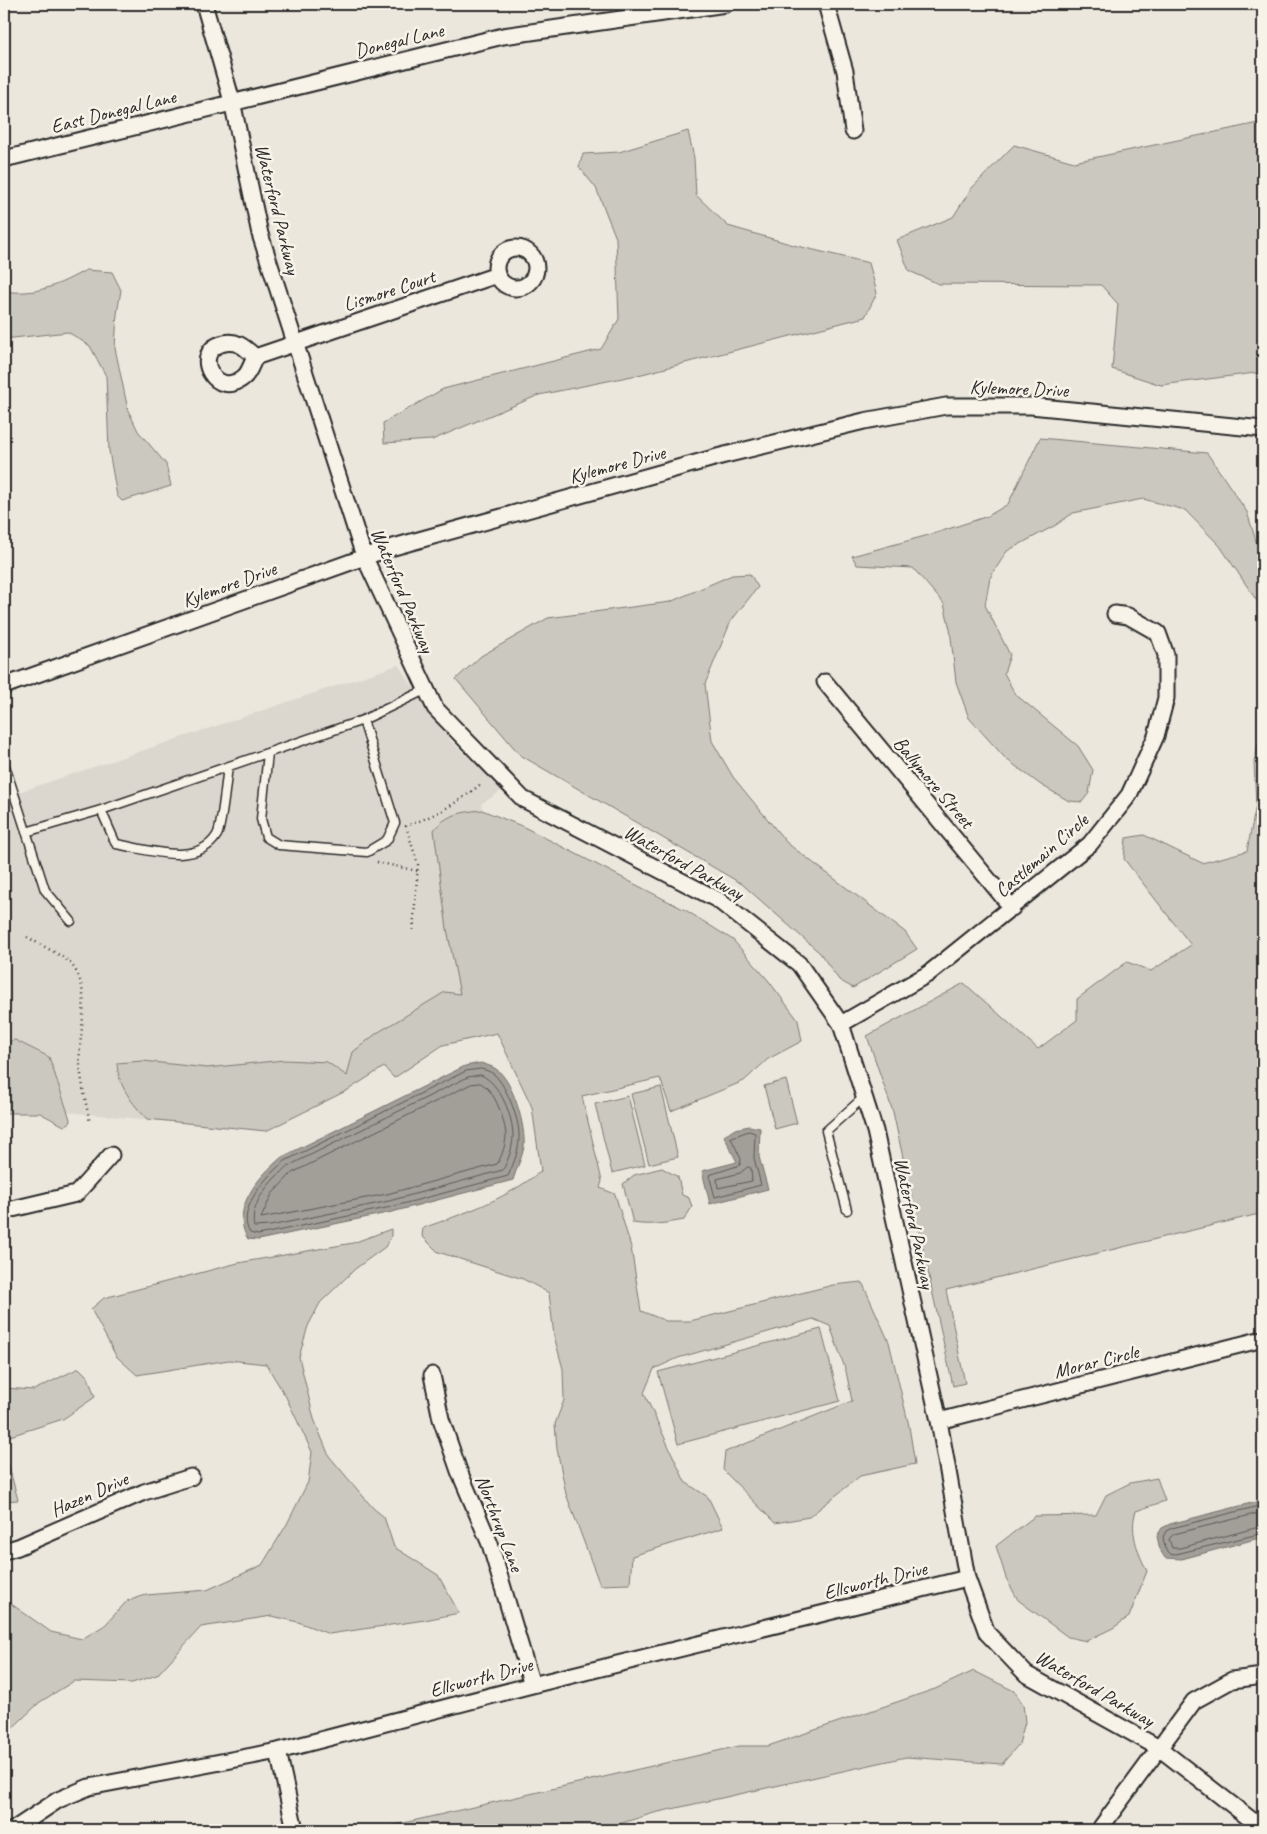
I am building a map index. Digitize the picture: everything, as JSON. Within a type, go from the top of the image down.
[{"type":"street","name":"Waterford Parkway","points":[[204,4],[232,101],[260,234],[364,556],[435,708],[523,799],[724,904],[800,964],[841,1024],[875,1132],[939,1421],[967,1578],[987,1633],[1026,1674],[1159,1748],[1263,1829]]},
{"type":"street","name":"Donegal Lane","points":[[232,101],[503,36],[726,4]]},
{"type":"street","points":[[826,4],[845,71],[853,131]]},
{"type":"street","name":"East Donegal Lane","points":[[4,159],[232,101]]},
{"type":"street","name":"Lismore Court","points":[[254,357],[497,275]]},
{"type":"street","name":"Kylemore Drive","points":[[4,686],[364,556],[722,456],[864,421],[946,406],[1031,406],[1263,429]]},
{"type":"street","name":"Castlemain Circle","points":[[841,1024],[928,974],[1012,908],[1090,844],[1129,796],[1156,736],[1166,698],[1166,655],[1158,633],[1128,616],[1115,614]]},
{"type":"street","name":"Ballymore Street","points":[[824,682],[1012,908]]},
{"type":"street","points":[[4,1211],[76,1194],[111,1155]]},
{"type":"street","name":"Morar Circle","points":[[939,1421],[1263,1339]]},
{"type":"street","name":"Northrup Lane","points":[[432,1375],[441,1419],[459,1471],[490,1544],[532,1684]]},
{"type":"street","name":"Hazen Drive","points":[[4,1551],[18,1548],[144,1492],[191,1476]]},
{"type":"street","name":"Ellsworth Drive","points":[[13,1830],[58,1800],[89,1787],[278,1751],[532,1684],[967,1578]]},
{"type":"street","points":[[1099,1830],[1194,1701],[1232,1680],[1263,1676]]},
{"type":"street","points":[[278,1751],[295,1830]]},
{"type":"lane","points":[[26,832],[101,810],[363,720],[425,690]]},
{"type":"lane","points":[[268,753],[261,819],[266,836],[279,845],[367,852],[387,840],[395,822],[363,720]]},
{"type":"lane","points":[[4,763],[45,890],[71,921]]},
{"type":"lane","points":[[101,810],[116,844],[178,854],[199,852],[218,835],[228,766]]},
{"type":"lane","points":[[847,1210],[826,1131],[864,1097]]},
{"type":"path","points":[[413,930],[418,864],[406,826],[432,817],[461,800],[482,782]]},
{"type":"path","points":[[377,862],[417,871]]},
{"type":"path","points":[[27,937],[72,964],[82,987],[84,1015],[80,1037],[80,1065],[90,1123]]},
{"type":"shaded area","points":[[1263,122],[1263,372],[1161,385],[1112,369],[1118,304],[1101,285],[939,284],[909,271],[897,240],[953,217],[971,189],[1014,145],[1074,162]]},
{"type":"shaded area","points":[[688,131],[694,158],[696,195],[728,226],[797,246],[869,263],[877,293],[865,317],[642,374],[539,395],[432,440],[384,443],[383,423],[443,389],[601,349],[619,319],[616,238],[596,188],[579,167],[583,154],[619,152]]},
{"type":"shaded area","points":[[86,270],[112,272],[121,290],[117,314],[115,348],[128,410],[138,431],[166,464],[171,486],[122,501],[117,496],[109,451],[106,376],[90,346],[68,332],[4,339],[4,291],[36,291],[56,285]]},
{"type":"shaded area","points":[[1040,438],[1207,453],[1247,512],[1260,554],[1263,558],[1263,610],[1220,546],[1185,510],[1143,499],[1073,513],[1056,525],[1007,551],[990,578],[985,605],[1010,655],[1004,673],[1015,694],[1078,746],[1093,770],[1089,793],[1082,802],[1069,801],[1041,785],[1006,759],[969,718],[956,682],[950,629],[944,604],[913,568],[857,565],[852,556],[936,533],[988,516],[1008,504]]},
{"type":"shaded area","points":[[750,574],[758,587],[731,621],[705,684],[712,741],[733,777],[787,843],[905,932],[917,949],[853,988],[839,980],[820,953],[742,884],[520,755],[456,679],[481,656],[548,618],[670,602],[732,575]]},
{"type":"shaded area","points":[[398,665],[451,741],[503,790],[481,804],[531,974],[348,1090],[266,1131],[66,1112],[49,1057],[16,1040],[4,1042],[4,797]]},
{"type":"shaded area","points":[[1263,723],[1263,1213],[946,1290],[965,1383],[953,1386],[893,1112],[867,1036],[964,983],[1038,1049],[1077,1020],[1077,999],[1127,962],[1151,971],[1191,945],[1124,859],[1126,838],[1144,835],[1202,863],[1247,851],[1256,805],[1254,762]]},
{"type":"shaded area","points":[[482,810],[524,827],[687,911],[733,940],[768,980],[798,1020],[802,1041],[768,1059],[744,1081],[671,1111],[660,1078],[582,1096],[602,1181],[600,1188],[615,1194],[631,1247],[641,1311],[666,1321],[690,1321],[833,1285],[862,1282],[889,1342],[909,1426],[915,1464],[860,1476],[809,1517],[775,1523],[723,1470],[725,1452],[852,1401],[846,1371],[830,1326],[813,1319],[678,1358],[654,1369],[644,1393],[685,1482],[708,1497],[723,1528],[632,1556],[630,1584],[600,1585],[566,1494],[557,1449],[555,1424],[564,1400],[563,1369],[554,1336],[549,1293],[523,1279],[438,1252],[422,1236],[423,1228],[499,1198],[541,1171],[532,1107],[497,1033],[443,1045],[394,1078],[384,1067],[348,1090],[266,1131],[147,1119],[127,1094],[118,1071],[117,1063],[143,1061],[207,1068],[284,1060],[327,1062],[347,1076],[353,1052],[377,1033],[445,992],[460,994],[447,929],[434,830],[449,817]]},
{"type":"shaded area","points":[[15,1040],[49,1057],[71,1122],[64,1126],[40,1113],[4,1113],[4,1042]]},
{"type":"shaded area","points":[[786,1080],[797,1123],[775,1129],[764,1086]]},
{"type":"shaded area","points":[[661,1087],[678,1157],[649,1164],[631,1094]]},
{"type":"shaded area","points":[[628,1096],[645,1165],[612,1173],[595,1104]]},
{"type":"shaded area","points":[[662,1168],[678,1177],[682,1195],[689,1198],[692,1207],[684,1220],[652,1224],[633,1223],[623,1184],[634,1175]]},
{"type":"shaded area","points":[[391,1229],[391,1236],[385,1247],[355,1269],[320,1303],[308,1326],[299,1357],[314,1419],[329,1456],[373,1508],[384,1517],[394,1547],[438,1575],[459,1613],[329,1634],[298,1622],[272,1616],[201,1627],[157,1675],[132,1683],[74,1681],[40,1702],[4,1736],[4,1679],[8,1673],[9,1655],[4,1647],[4,1602],[7,1601],[51,1632],[82,1639],[105,1625],[127,1601],[146,1595],[207,1590],[262,1565],[287,1524],[308,1482],[312,1452],[286,1397],[266,1364],[229,1360],[137,1375],[116,1356],[91,1309],[104,1298],[238,1263],[353,1243]]},
{"type":"shaded area","points":[[821,1329],[840,1401],[678,1444],[658,1372]]},
{"type":"shaded area","points":[[79,1368],[88,1377],[95,1397],[63,1419],[10,1436],[4,1448],[4,1388],[34,1390]]},
{"type":"shaded area","points":[[4,1448],[18,1500],[4,1501]]},
{"type":"shaded area","points":[[1157,1478],[1165,1501],[1136,1511],[1134,1519],[1136,1542],[1140,1557],[1147,1571],[1129,1617],[1113,1628],[1086,1641],[1068,1637],[1018,1600],[1006,1578],[996,1546],[1035,1516],[1096,1515],[1106,1495],[1130,1483]]},
{"type":"shaded area","points":[[974,1671],[1014,1691],[1023,1704],[1025,1722],[1019,1744],[1002,1764],[906,1757],[654,1813],[600,1830],[373,1830],[739,1746],[768,1746],[935,1689]]},
{"type":"water","points":[[481,1063],[494,1068],[502,1075],[513,1093],[521,1116],[524,1147],[513,1180],[392,1212],[258,1240],[248,1239],[243,1228],[242,1216],[245,1205],[257,1183],[273,1164],[282,1157],[465,1066]]},
{"type":"water","points":[[749,1126],[760,1128],[759,1157],[768,1189],[710,1204],[702,1171],[737,1162],[724,1136],[735,1129]]},
{"type":"water","points":[[1263,1500],[1263,1537],[1182,1559],[1165,1558],[1160,1550],[1157,1536],[1162,1528],[1170,1524]]}]
